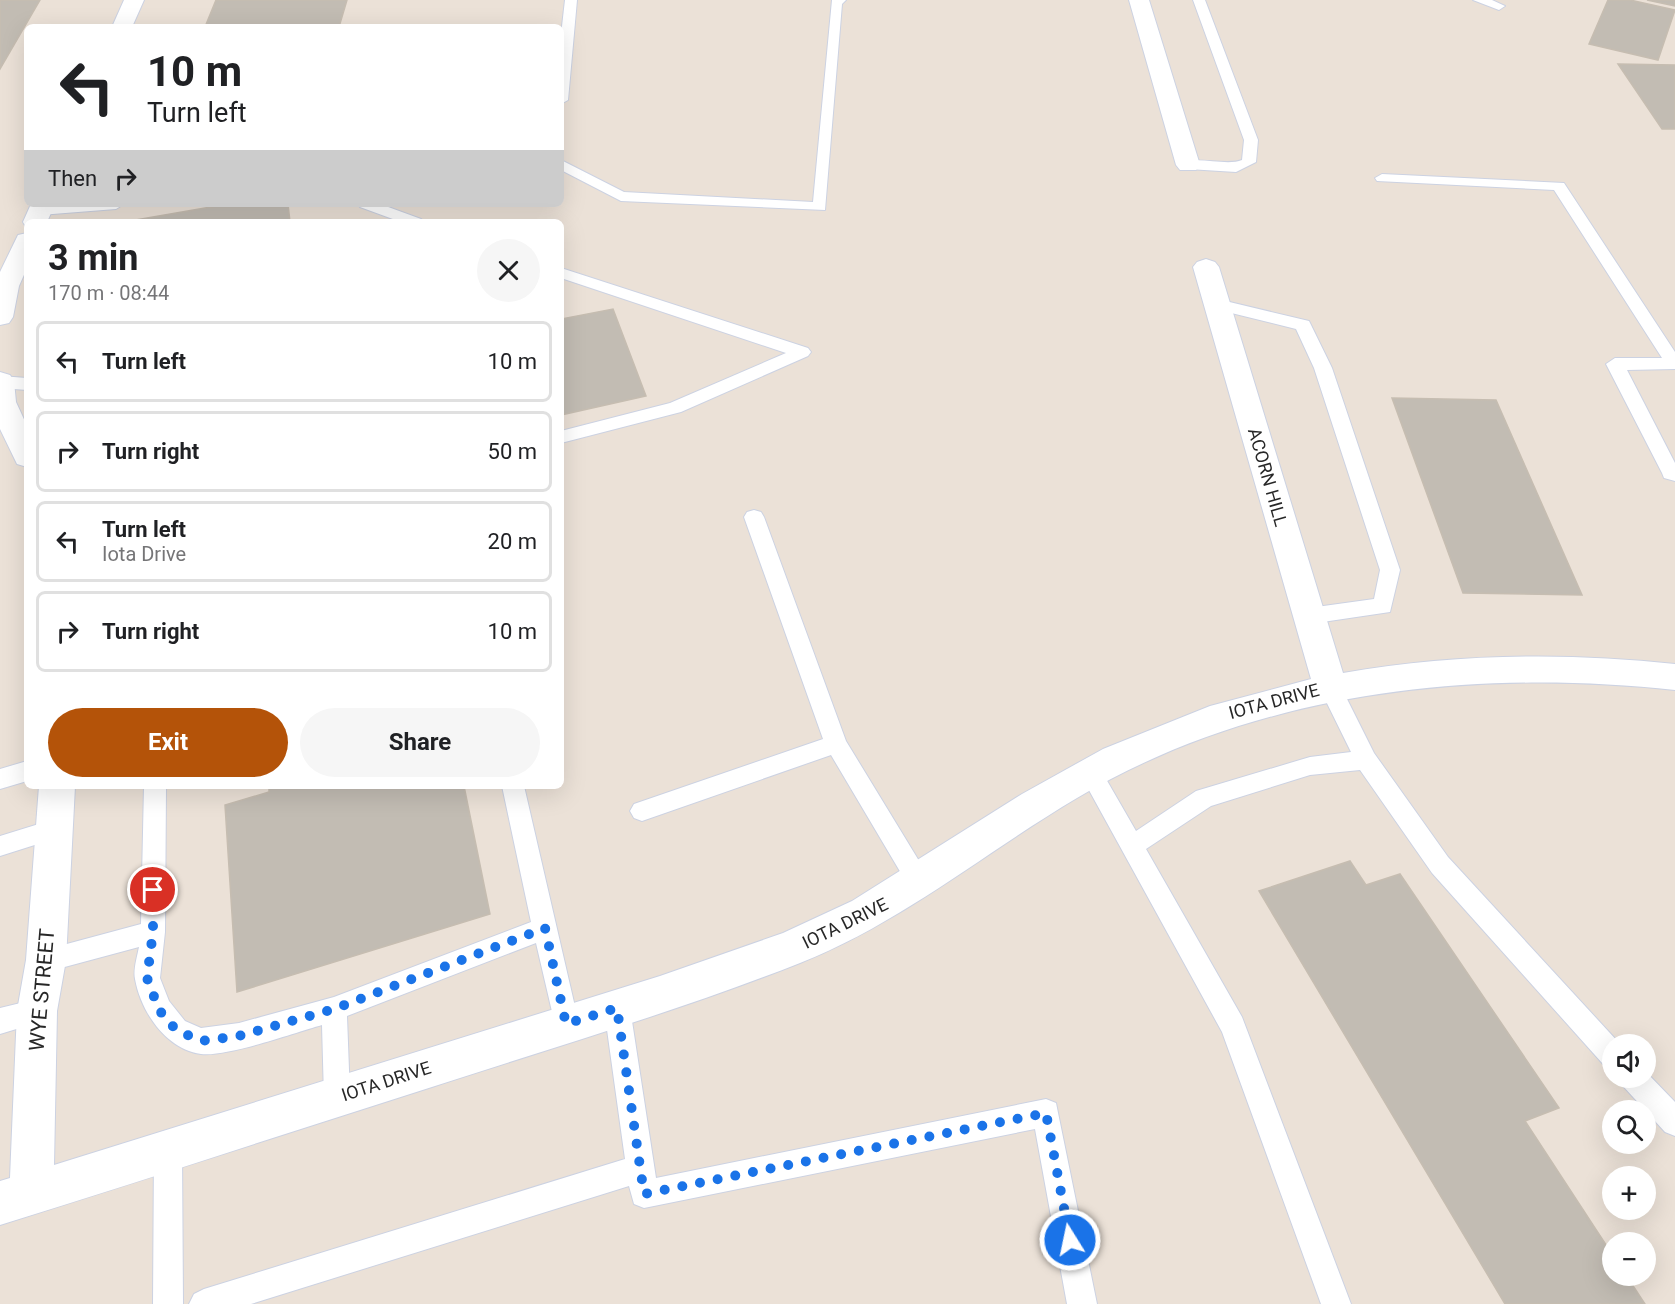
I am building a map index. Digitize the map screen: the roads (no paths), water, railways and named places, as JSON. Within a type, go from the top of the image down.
[{"type":"street","points":[[123,24],[134,0]]},
{"type":"street","points":[[1139,0],[1188,165]]},
{"type":"street","points":[[0,317],[6,286],[24,247]]},
{"type":"street","name":"ACORN HILL","points":[[1206,267],[1330,687]]},
{"type":"street","points":[[1,392],[24,450]]},
{"type":"street","name":"IOTA DRIVE","points":[[15,1198],[617,1008],[797,946],[885,904],[1090,772],[1136,748],[1211,718],[1288,696],[1387,678],[1532,668],[1639,672],[1675,677]]},
{"type":"street","name":"WYE STREET","points":[[15,1198],[37,1011],[46,960],[57,789]]},
{"type":"lane","points":[[564,70],[571,0]]},
{"type":"lane","points":[[564,166],[621,196],[820,207],[836,3],[840,0]]},
{"type":"lane","points":[[1188,165],[1236,168],[1249,162],[1252,152],[1251,140],[1199,0]]},
{"type":"lane","points":[[1479,0],[1499,6]]},
{"type":"lane","points":[[1382,178],[1559,186],[1674,364],[1615,364],[1671,473],[1675,474]]},
{"type":"lane","points":[[40,212],[88,207]]},
{"type":"lane","points":[[374,207],[408,219]]},
{"type":"lane","points":[[564,274],[802,352],[675,408],[564,436]]},
{"type":"lane","points":[[564,287],[588,282]]},
{"type":"lane","points":[[1217,304],[1303,325],[1323,368],[1390,570],[1383,606],[1309,616]]},
{"type":"lane","points":[[1,392],[24,385]]},
{"type":"lane","points":[[754,517],[836,744],[919,882]]},
{"type":"lane","points":[[1330,687],[1366,760],[1440,865],[1602,1044]]},
{"type":"lane","points":[[642,811],[836,744]]},
{"type":"lane","points":[[1132,846],[1204,798],[1310,766],[1366,760]]},
{"type":"lane","points":[[0,779],[24,772]]},
{"type":"lane","points":[[1090,772],[1233,1026],[1336,1304]]},
{"type":"lane","points":[[154,789],[153,932],[147,978],[159,1010],[176,1030],[201,1041],[239,1036],[334,1009],[545,928]]},
{"type":"lane","points":[[514,789],[566,1024]]},
{"type":"lane","points":[[0,846],[55,829]]},
{"type":"lane","points":[[46,960],[153,932]]},
{"type":"lane","points":[[617,1008],[644,1194],[1046,1113],[1082,1304]]},
{"type":"lane","points":[[334,1009],[336,1096]]},
{"type":"lane","points":[[0,1021],[37,1011]]},
{"type":"lane","points":[[1643,1088],[1675,1122]]},
{"type":"lane","points":[[168,1150],[168,1304]]},
{"type":"lane","points":[[204,1304],[641,1168]]}]
